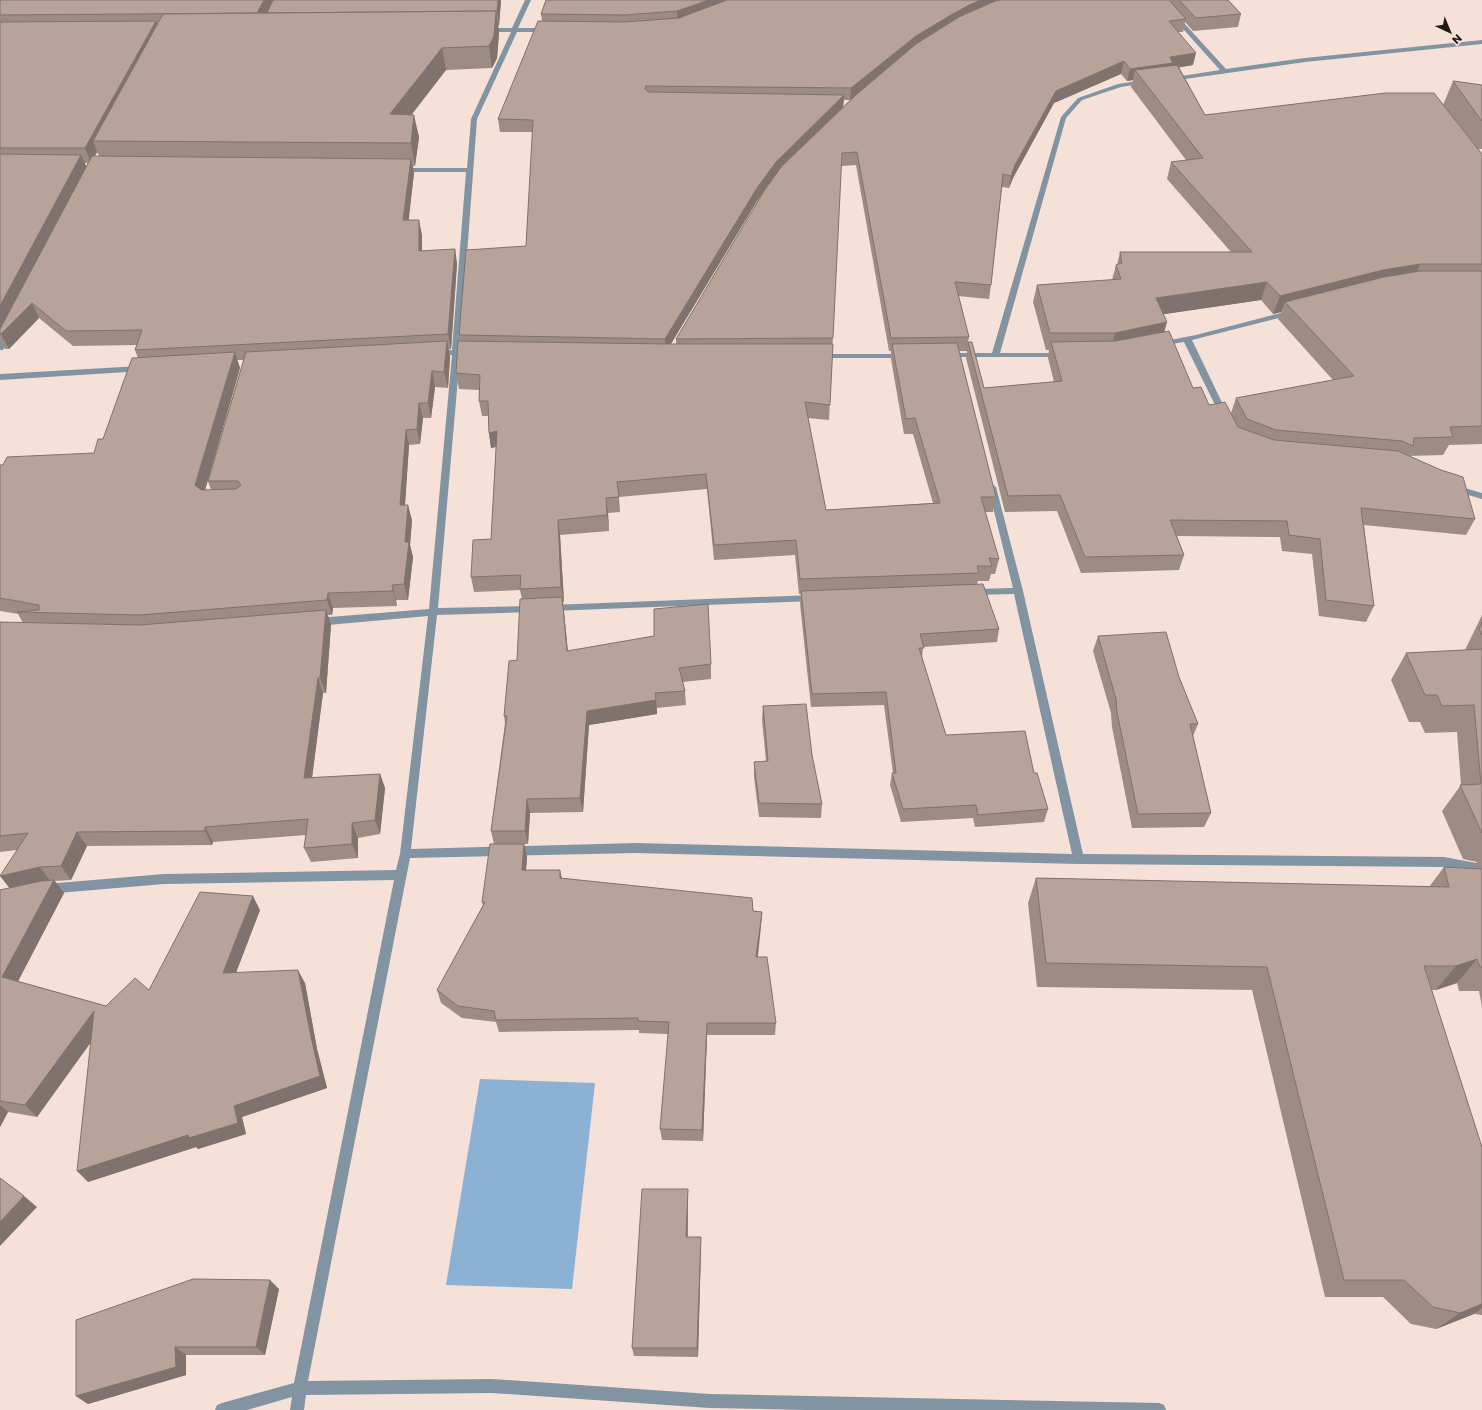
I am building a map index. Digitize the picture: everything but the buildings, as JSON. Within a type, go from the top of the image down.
[{"type":"street","points":[[297,1410],[300,1388],[406,854],[433,612],[456,352],[474,119],[528,0]]},
{"type":"street","points":[[1160,0],[1225,72]]},
{"type":"street","points":[[476,30],[554,30]]},
{"type":"street","points":[[1165,80],[1305,60],[1482,42]]},
{"type":"street","points":[[995,355],[1063,118],[1080,99],[1120,85],[1150,82]]},
{"type":"street","points":[[391,170],[471,170]]},
{"type":"street","points":[[1149,346],[1187,339],[1301,310]]},
{"type":"street","points":[[0,348],[11,327]]},
{"type":"street","points":[[1187,339],[1229,425]]},
{"type":"street","points":[[425,353],[478,352]]},
{"type":"street","points":[[935,356],[960,359],[995,355],[1073,355]]},
{"type":"street","points":[[810,356],[912,356]]},
{"type":"street","points":[[0,377],[146,369]]},
{"type":"street","points":[[989,477],[1018,591],[1079,859]]},
{"type":"street","points":[[1444,484],[1482,496]]},
{"type":"street","points":[[962,593],[1018,591]]},
{"type":"street","points":[[306,623],[433,612],[820,598]]},
{"type":"street","points":[[406,854],[636,848],[1079,859],[1444,862],[1482,868]]},
{"type":"street","points":[[36,891],[51,888],[164,879],[401,876]]},
{"type":"street","points":[[222,1410],[300,1388],[492,1386],[710,1402],[1159,1410]]},
{"type":"water","points":[[480,1079],[595,1083],[572,1289],[446,1285]]}]
